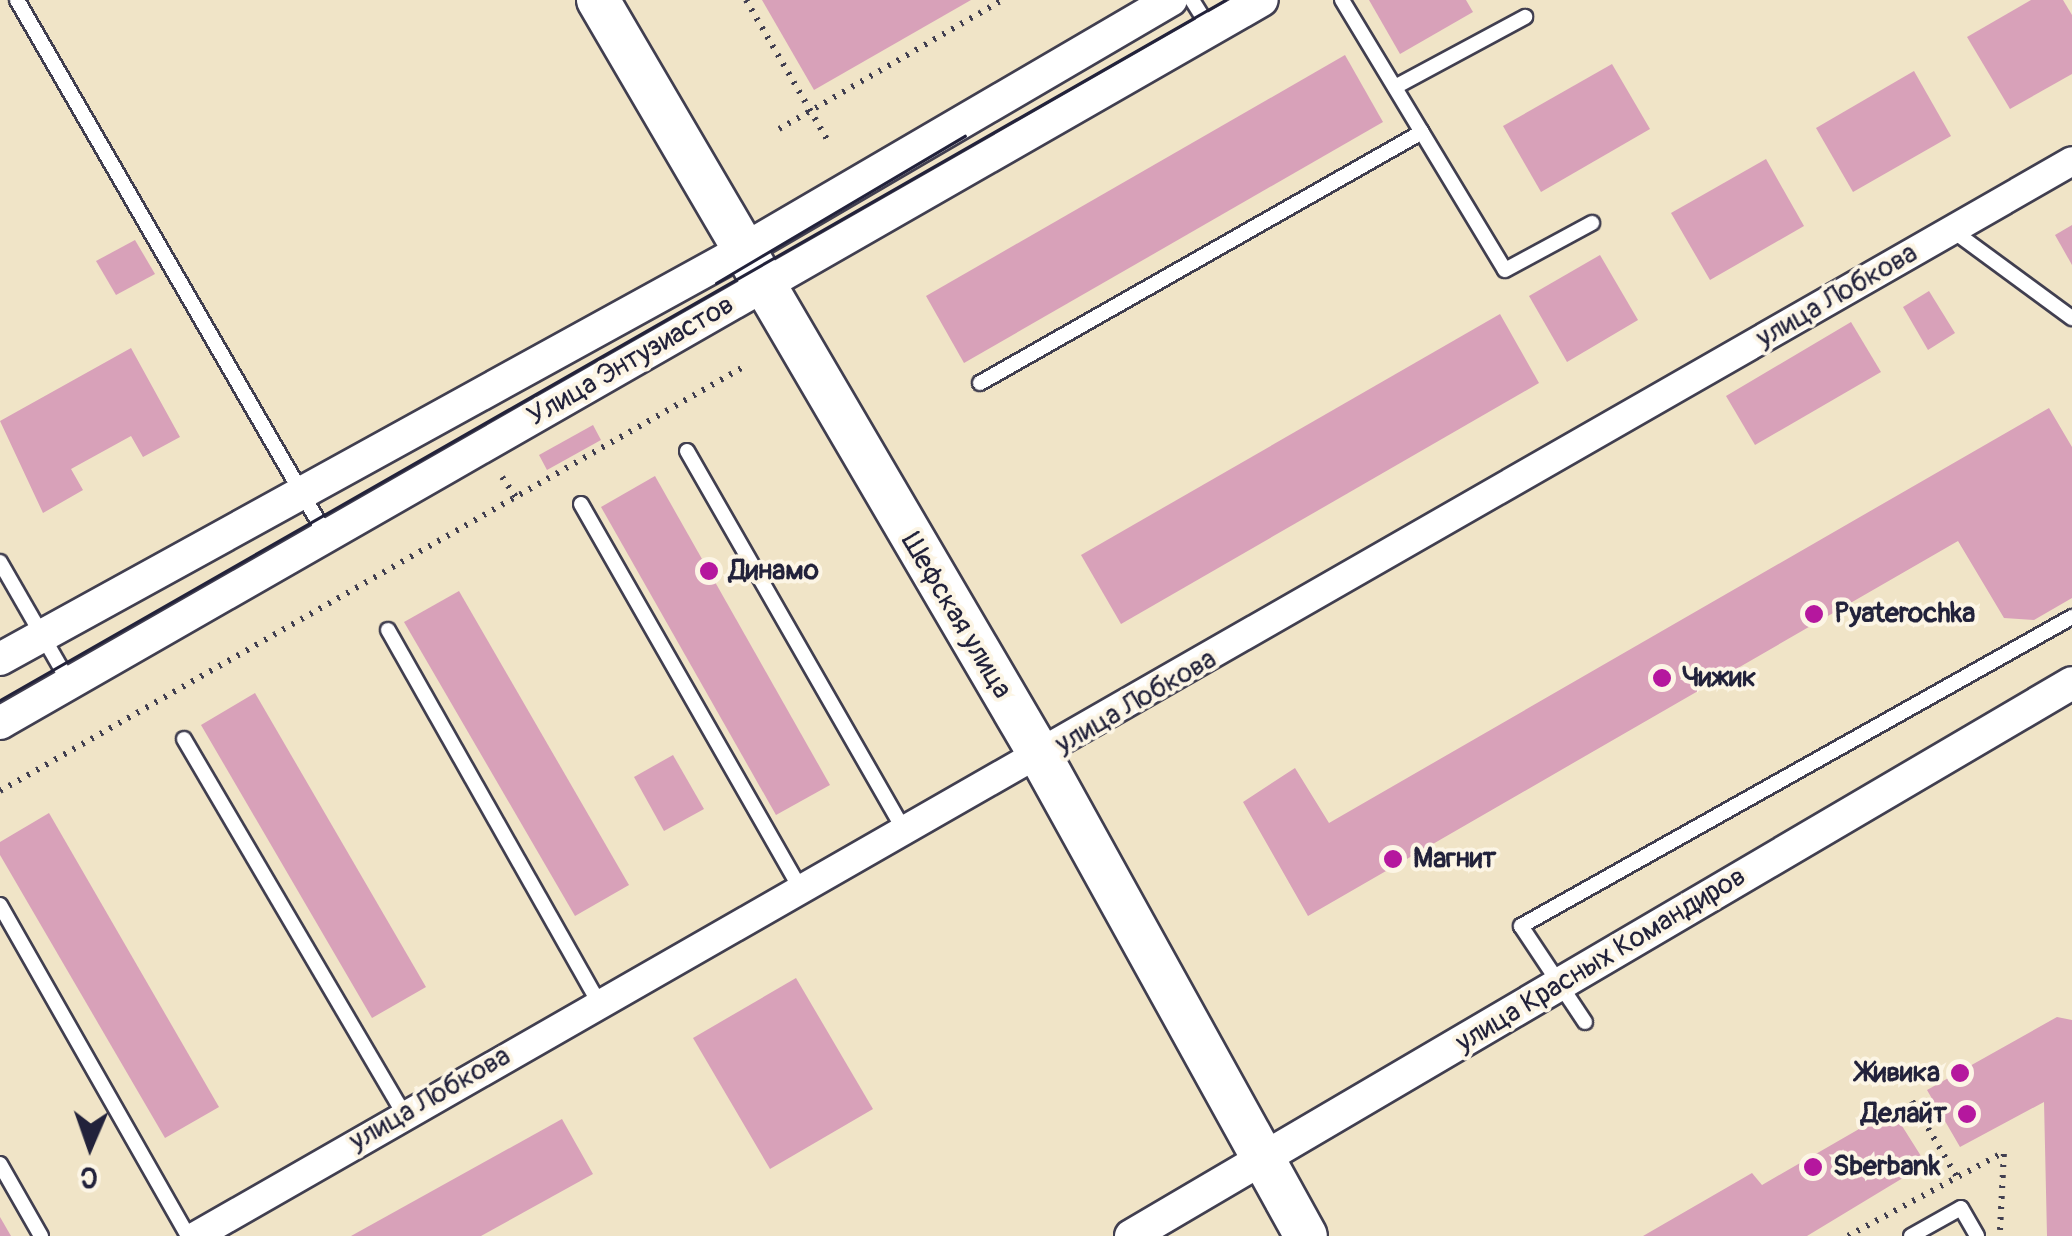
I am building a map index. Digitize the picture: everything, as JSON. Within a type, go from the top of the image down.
[{"type":"main road","name":"Шефская улица","points":[[598,0],[751,269],[1040,758],[1306,1236]]},
{"type":"street","name":"Улица Энтузиастов","points":[[0,723],[326,536],[1172,0]]},
{"type":"street","name":"Улица Энтузиастов","points":[[0,659],[302,492],[751,269],[1262,0]]},
{"type":"street","name":"улица Лобкова","points":[[196,1236],[404,1112],[1040,758],[2072,161]]},
{"type":"street","name":"улица Красных Командиров","points":[[1131,1236],[2072,683]]},
{"type":"lane","points":[[17,0],[326,536]]},
{"type":"lane","points":[[1192,0],[1210,29]]},
{"type":"lane","points":[[1342,0],[1505,270],[1592,223]]},
{"type":"lane","points":[[1396,88],[1525,17]]},
{"type":"lane","points":[[980,384],[1422,132]]},
{"type":"lane","points":[[1951,230],[2072,318]]},
{"type":"lane","points":[[687,451],[905,833]]},
{"type":"lane","points":[[582,504],[802,892]]},
{"type":"lane","points":[[0,562],[70,683]]},
{"type":"lane","points":[[1585,1022],[1563,981],[1521,926],[2072,617]]},
{"type":"lane","points":[[388,630],[599,1003]]},
{"type":"lane","points":[[184,739],[404,1112]]},
{"type":"lane","points":[[0,904],[188,1236]]},
{"type":"lane","points":[[0,1164],[41,1236]]},
{"type":"lane","points":[[1911,1236],[1961,1208],[1977,1236]]},
{"type":"path","points":[[746,0],[826,140]]},
{"type":"path","points":[[779,129],[1002,0]]},
{"type":"path","points":[[0,791],[518,500],[745,366]]},
{"type":"path","points":[[502,477],[518,500]]},
{"type":"path","points":[[1912,1101],[1957,1177]]},
{"type":"path","points":[[1848,1236],[2004,1152],[1999,1236]]},
{"type":"building","points":[[762,0],[971,0],[814,90]]},
{"type":"building","points":[[1369,0],[1466,0],[1473,12],[1400,54]]},
{"type":"building","points":[[2031,0],[2063,0],[2072,15],[2072,74],[2010,109],[1967,37]]},
{"type":"building","points":[[1345,55],[1383,122],[964,363],[926,296]]},
{"type":"building","points":[[1612,64],[1650,129],[1541,192],[1503,126]]},
{"type":"building","points":[[1914,71],[1951,136],[1853,192],[1816,128]]},
{"type":"building","points":[[1766,159],[1804,226],[1710,280],[1671,213]]},
{"type":"building","points":[[2072,225],[2072,265],[2055,235]]},
{"type":"building","points":[[135,240],[155,274],[116,295],[96,261]]},
{"type":"building","points":[[1600,255],[1638,320],[1567,362],[1529,296]]},
{"type":"building","points":[[1929,291],[1955,333],[1928,350],[1903,307]]},
{"type":"building","points":[[1500,314],[1539,383],[1121,624],[1081,555]]},
{"type":"building","points":[[1851,322],[1881,372],[1755,445],[1726,396]]},
{"type":"building","points":[[131,348],[180,437],[143,457],[131,436],[71,469],[83,490],[43,513],[0,421]]},
{"type":"building","points":[[2049,408],[2072,447],[2072,598],[2034,620],[2004,618],[1958,541],[1308,916],[1243,802],[1295,768],[1329,823]]},
{"type":"building","points":[[593,425],[601,440],[547,470],[539,455]]},
{"type":"building","points":[[655,476],[830,785],[776,815],[601,507]]},
{"type":"building","points":[[459,591],[629,885],[575,916],[404,622]]},
{"type":"building","points":[[255,693],[426,987],[372,1018],[201,725]]},
{"type":"building","points":[[673,755],[704,809],[664,831],[634,777]]},
{"type":"building","points":[[49,813],[219,1107],[165,1138],[0,855],[0,842]]},
{"type":"building","points":[[796,978],[873,1109],[770,1169],[693,1038]]},
{"type":"building","points":[[2057,1017],[2072,1020],[2072,1236],[2047,1236],[2044,1102],[1960,1147],[1927,1090]]},
{"type":"building","points":[[1892,1110],[1926,1164],[1807,1236],[1643,1236],[1752,1173],[1762,1185]]},
{"type":"building","points":[[562,1119],[593,1174],[481,1236],[351,1236]]},
{"type":"building","points":[[0,1217],[11,1236],[0,1236]]},
{"type":"tram line","points":[[0,700],[1225,0]]},
{"type":"tram line","points":[[716,283],[965,136]]},
{"type":"place","name":"Динамо","points":[[709,571]]},
{"type":"place","name":"Pyaterochka","points":[[1814,614]]},
{"type":"place","name":"Чижик","points":[[1662,678]]},
{"type":"place","name":"Магнит","points":[[1393,859]]},
{"type":"place","name":"Живика","points":[[1960,1073]]},
{"type":"place","name":"Делайт","points":[[1967,1114]]},
{"type":"place","name":"Sberbank","points":[[1813,1167]]}]
